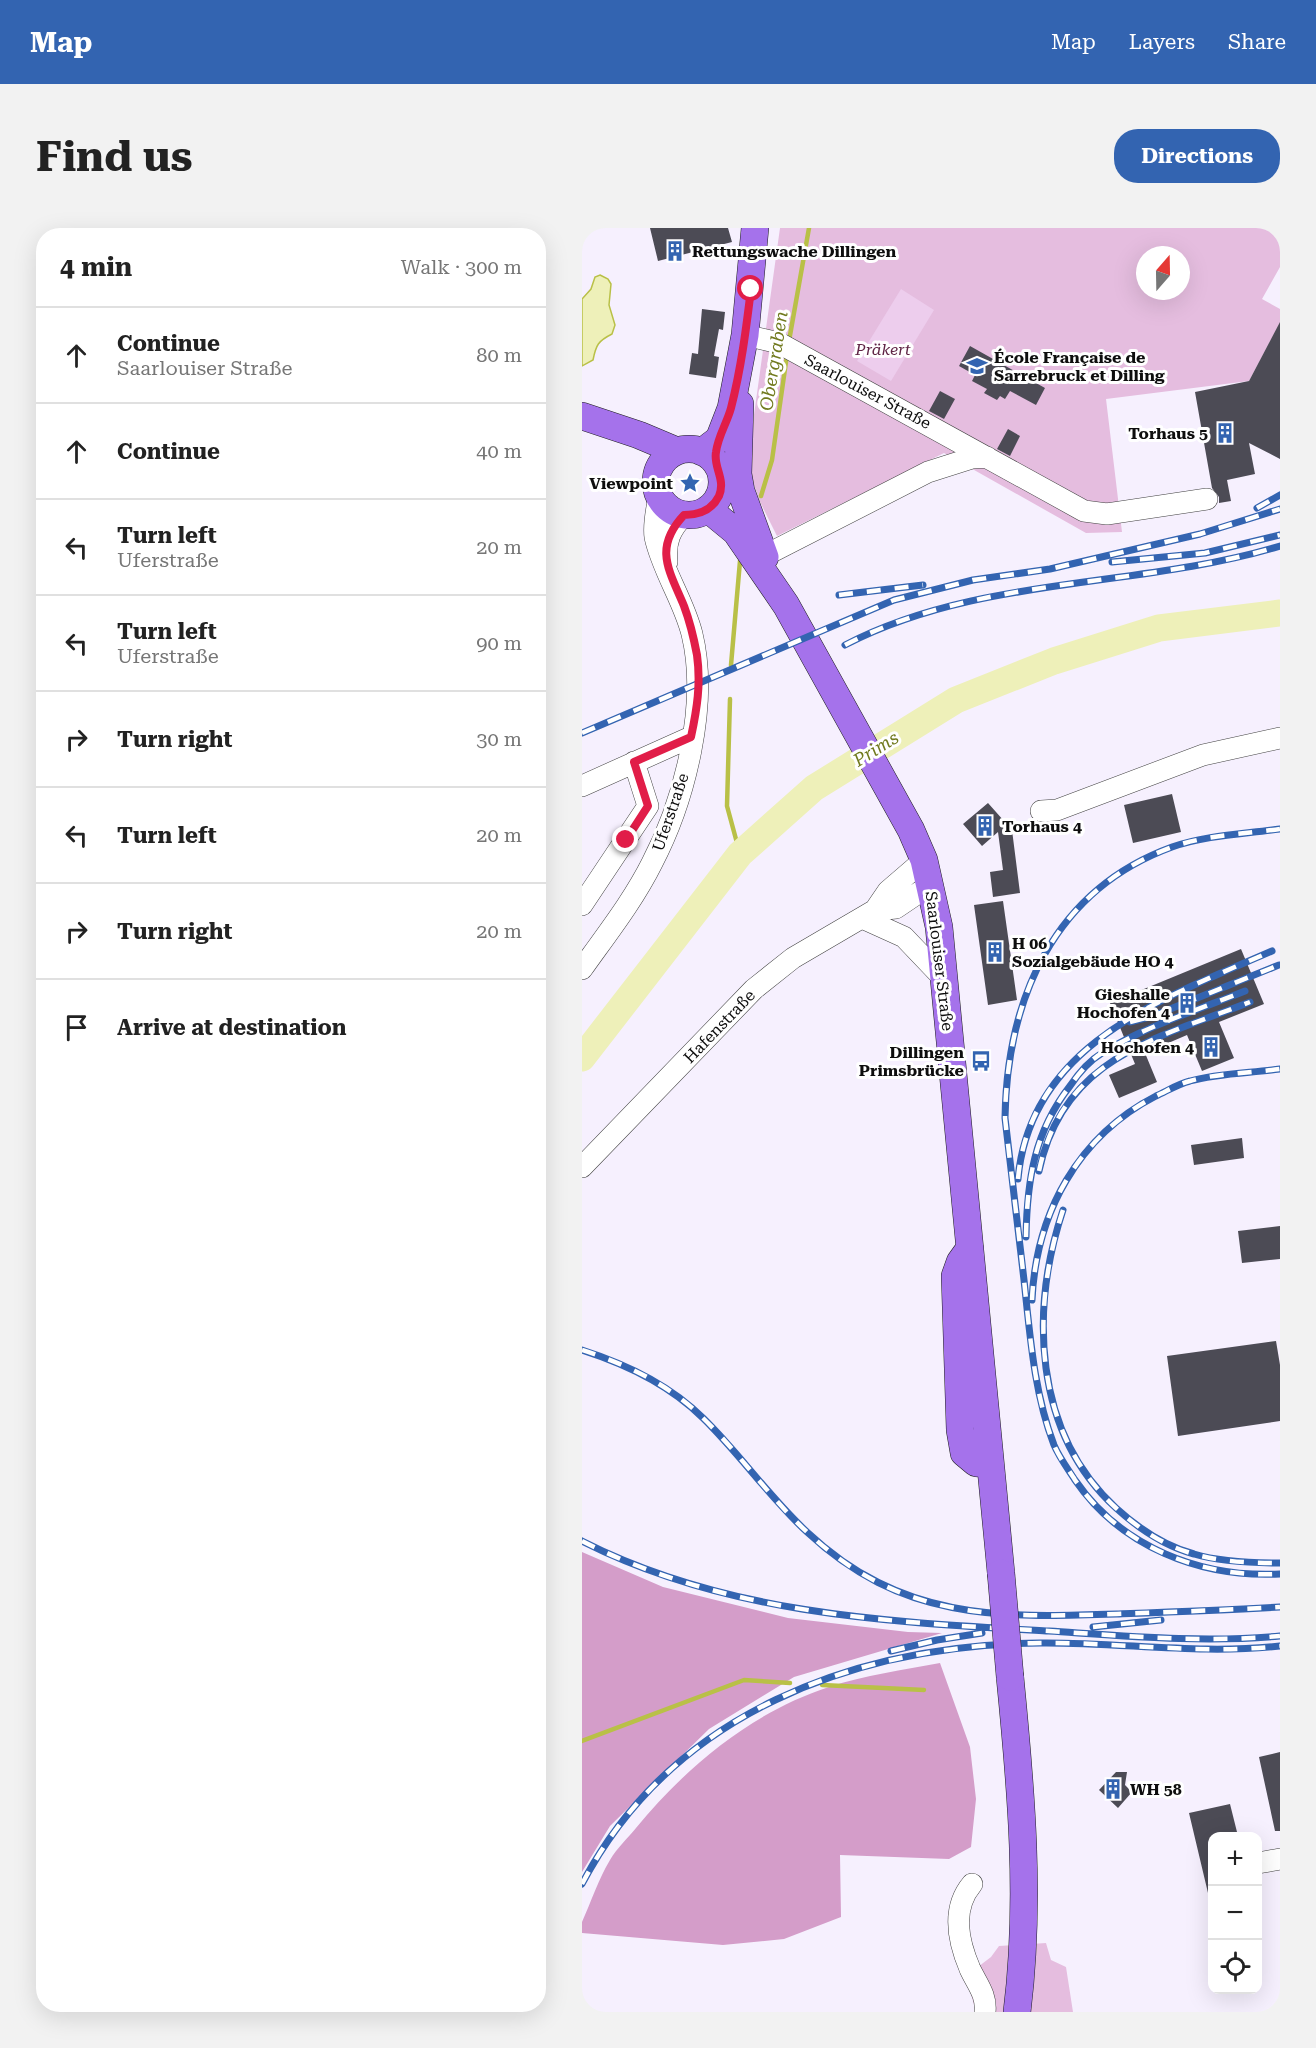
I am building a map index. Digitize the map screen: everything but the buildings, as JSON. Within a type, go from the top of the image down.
[{"type":"main road","name":"Saarlouiser Straße","points":[[755,228],[744,347],[738,474],[741,491],[764,556],[786,605],[911,830],[927,872],[944,979],[1022,1793],[1023,1958]]},
{"type":"main road","name":"Saarlouiser Straße","points":[[703,451],[728,418],[744,347]]},
{"type":"main road","points":[[593,420],[639,435],[703,451],[721,477],[705,504],[666,507],[636,449],[593,420]]},
{"type":"main road","points":[[657,486],[667,457],[703,451]]},
{"type":"main road","name":"Saarlouiser Straße","points":[[705,504],[774,581]]},
{"type":"main road","name":"Saarlouiser Straße","points":[[705,504],[736,532],[786,605]]},
{"type":"main road","points":[[1017,2012],[1023,1958]]},
{"type":"main road","points":[[1023,1958],[1036,2012]]},
{"type":"street","name":"Saarlouiser Straße","points":[[744,347],[788,348],[1083,511],[1107,514],[1207,499]]},
{"type":"street","points":[[764,556],[928,472],[972,458],[987,457]]},
{"type":"street","name":"Uferstraße","points":[[582,969],[652,864],[670,822],[699,697],[696,653],[685,610],[655,537],[657,486]]},
{"type":"street","name":"Uferstraße","points":[[667,568],[666,547],[669,535],[705,504]]},
{"type":"street","points":[[582,786],[691,737]]},
{"type":"street","points":[[1041,811],[1057,810],[1203,755],[1280,738]]},
{"type":"street","points":[[582,905],[648,806],[634,762]]},
{"type":"street","name":"Hafenstraße","points":[[582,1167],[754,989],[794,958],[868,914],[888,891],[927,872]]},
{"type":"street","points":[[868,914],[904,937],[944,979]]},
{"type":"street","points":[[1262,1862],[1280,1859]]},
{"type":"street","points":[[972,1884],[962,1899],[958,1926],[970,1968],[986,2000],[985,2012]]},
{"type":"green space","name":"Präkert","points":[[780,228],[1280,228],[1280,267],[1262,299],[1280,309],[1280,323],[1249,381],[1106,399],[1122,532],[1086,533],[944,453],[777,536],[760,502],[747,465]]},
{"type":"green space","points":[[901,289],[934,310],[891,381],[857,361]]},
{"type":"green space","points":[[1046,1943],[1051,1960],[1066,1967],[1073,2012],[976,2012],[966,1976],[991,1957],[999,1946]]},
{"type":"shaded area","points":[[600,275],[608,279],[611,284],[609,305],[615,325],[612,334],[598,344],[593,360],[582,366],[582,299],[591,289],[595,277]]},
{"type":"shaded area","points":[[582,1552],[663,1587],[788,1618],[908,1632],[942,1633],[794,1677],[709,1729],[610,1826],[582,1872]]},
{"type":"shaded area","points":[[940,1663],[970,1747],[976,1799],[971,1847],[949,1859],[840,1855],[841,1917],[784,1939],[723,1945],[582,1933],[582,1922],[602,1874],[616,1851],[677,1783],[723,1744],[774,1711],[829,1687],[870,1676]]},
{"type":"waterway","name":"Obergraben","points":[[789,341],[809,228]]},
{"type":"waterway","name":"Obergraben","points":[[761,496],[772,460],[787,355]]},
{"type":"waterway","name":"Obergraben","points":[[731,665],[740,561]]},
{"type":"waterway","name":"Prims","points":[[582,1058],[740,854],[814,788],[956,700],[1054,661],[1159,628],[1280,613]]},
{"type":"waterway","name":"Obergraben","points":[[730,699],[727,806],[740,854]]},
{"type":"waterway","points":[[582,1741],[744,1680],[790,1683]]},
{"type":"waterway","points":[[822,1685],[924,1690]]},
{"type":"railway","points":[[1257,508],[1280,495]]},
{"type":"railway","points":[[582,733],[894,600],[973,580],[1050,569],[1200,534],[1280,509]]},
{"type":"railway","points":[[1112,562],[1205,553],[1280,535]]},
{"type":"railway","points":[[845,645],[896,622],[950,606],[1004,594],[1171,570],[1226,560],[1280,546]]},
{"type":"railway","points":[[839,595],[923,585]]},
{"type":"railway","points":[[1280,829],[1212,837],[1172,847],[1131,866],[1096,891],[1068,920],[1045,954],[1028,991],[1015,1031],[1008,1074],[1005,1118],[1034,1364],[1047,1425],[1061,1458],[1075,1480],[1115,1524],[1165,1554],[1192,1564],[1221,1570],[1250,1574],[1280,1574]]},
{"type":"railway","points":[[1018,1179],[1028,1132],[1048,1093],[1075,1059],[1109,1032],[1148,1008],[1189,987],[1272,951]]},
{"type":"railway","points":[[1130,1022],[1153,1016],[1279,965]]},
{"type":"railway","points":[[1026,1237],[1028,1196],[1041,1139],[1058,1103],[1084,1068],[1119,1043],[1172,1019],[1245,991]]},
{"type":"railway","points":[[1039,1171],[1051,1133],[1069,1102],[1092,1077],[1118,1058],[1148,1042],[1250,1002]]},
{"type":"railway","points":[[1032,1300],[1035,1268],[1052,1208],[1066,1180],[1104,1133],[1128,1113],[1186,1082],[1212,1076],[1280,1069]]},
{"type":"railway","points":[[1063,1210],[1052,1248],[1043,1328],[1046,1368],[1054,1407],[1068,1443],[1089,1477],[1116,1508],[1152,1536],[1183,1551],[1215,1559],[1280,1563]]},
{"type":"railway","points":[[582,1350],[631,1369],[676,1395],[717,1432],[807,1532],[842,1561],[878,1582],[915,1598],[952,1608],[1031,1615],[1280,1607]]},
{"type":"railway","points":[[582,1541],[637,1566],[694,1585],[752,1600],[810,1610],[929,1624],[1136,1637],[1222,1639],[1280,1636]]},
{"type":"railway","points":[[1093,1627],[1161,1620]]},
{"type":"railway","points":[[891,1651],[937,1640],[982,1633]]},
{"type":"railway","points":[[582,1884],[620,1824],[666,1774],[718,1733],[776,1700],[838,1675],[903,1657],[971,1647],[1040,1643],[1190,1649],[1280,1646]]},
{"type":"place","name":"Rettungswache Dillingen","points":[[675,251]]},
{"type":"place","name":"École Française de Sarrebruck et Dilling","points":[[977,366]]},
{"type":"place","name":"Torhaus 5","points":[[1225,433]]},
{"type":"place","name":"Viewpoint","points":[[690,483]]},
{"type":"place","name":"Torhaus 4","points":[[985,826]]},
{"type":"place","name":"H 06 Sozialgebäude HO 4","points":[[995,952]]},
{"type":"place","name":"Gieshalle Hochofen 4","points":[[1187,1003]]},
{"type":"place","name":"Hochofen 4","points":[[1211,1047]]},
{"type":"place","name":"Dillingen Primsbrücke","points":[[981,1061]]},
{"type":"place","name":"WH 58","points":[[1113,1789]]},
{"type":"route","points":[[626,840],[648,806],[648,799],[634,762],[691,737],[699,697],[696,653],[685,610],[667,568],[666,547],[674,526],[684,515],[701,513],[708,509],[721,489],[721,477],[714,462],[719,439],[731,408],[742,358],[751,289]]}]
